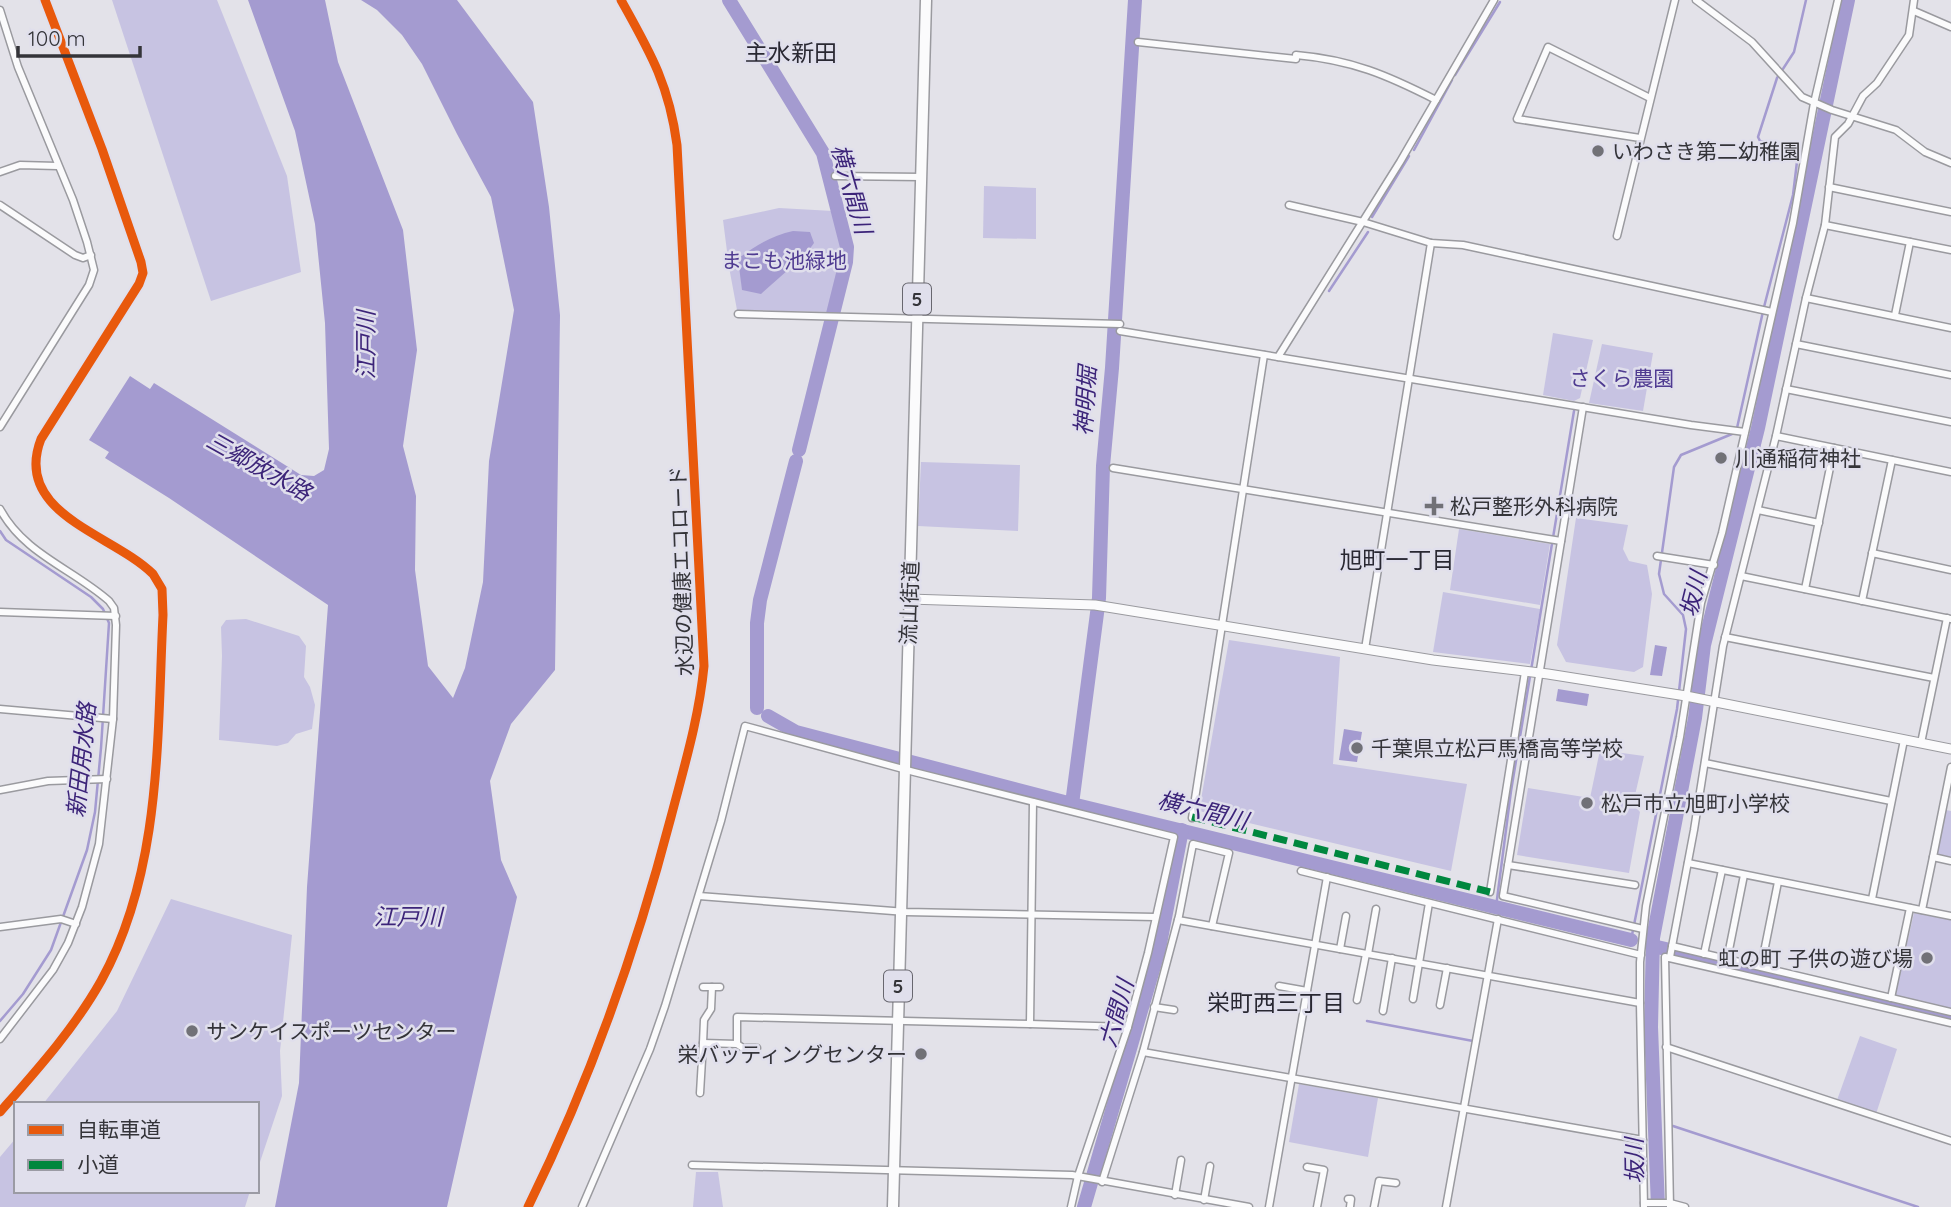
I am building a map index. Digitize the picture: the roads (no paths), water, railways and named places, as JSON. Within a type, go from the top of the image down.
[{"type":"main road","name":"流山街道","points":[[893,1207],[926,0]]},
{"type":"street","points":[[1278,357],[1315,294],[1363,222],[1494,0]]},
{"type":"street","points":[[1617,236],[1675,0]]},
{"type":"street","points":[[1696,0],[1752,42],[1802,97],[1832,110],[1896,130],[1925,152],[1951,163]]},
{"type":"street","points":[[1685,1207],[1669,1204],[1645,1205],[1640,1003],[1643,932],[1687,696],[1700,610],[1714,565],[1766,311],[1796,208],[1815,103],[1838,0]]},
{"type":"street","points":[[1670,956],[1705,763],[1710,700],[1825,225],[1835,137],[1854,116],[1863,96],[1877,83],[1909,35],[1914,0]]},
{"type":"street","points":[[0,10],[18,67],[73,200],[94,270],[89,285],[0,427]]},
{"type":"street","points":[[1914,11],[1951,27]]},
{"type":"street","points":[[1138,42],[1346,63],[1375,71],[1436,100]]},
{"type":"street","points":[[1640,138],[1517,119],[1548,47],[1650,98]]},
{"type":"street","points":[[0,172],[20,165],[57,166]]},
{"type":"street","points":[[835,176],[921,177]]},
{"type":"street","points":[[1829,187],[1951,212]]},
{"type":"street","points":[[0,205],[75,255],[83,258],[91,256]]},
{"type":"street","points":[[1289,205],[1363,222],[1431,243],[1463,245],[1766,311]]},
{"type":"street","points":[[1825,225],[1951,250]]},
{"type":"street","points":[[1895,315],[1910,242]]},
{"type":"street","points":[[1365,649],[1431,243]]},
{"type":"street","points":[[1806,298],[1951,328]]},
{"type":"street","points":[[738,314],[1108,323],[1264,355],[1742,431]]},
{"type":"street","points":[[1796,344],[1951,375]]},
{"type":"street","points":[[1192,818],[1264,355]]},
{"type":"street","points":[[1786,389],[1951,422]]},
{"type":"street","points":[[1583,407],[1503,897],[1630,926],[1643,932]]},
{"type":"street","points":[[1776,436],[1951,472]]},
{"type":"street","points":[[1805,589],[1834,448]]},
{"type":"street","points":[[1862,601],[1892,460]]},
{"type":"street","points":[[1113,468],[1561,541]]},
{"type":"street","points":[[0,509],[13,530],[30,547],[101,594],[112,604],[116,616],[113,719],[99,844],[76,924],[53,970],[0,1039]]},
{"type":"street","points":[[1758,510],[1819,523]]},
{"type":"street","points":[[1872,553],[1951,570]]},
{"type":"street","points":[[1657,556],[1714,565]]},
{"type":"street","points":[[1741,576],[1949,619],[1921,743]]},
{"type":"street","points":[[909,599],[1099,606],[1365,649],[1687,696],[1951,749]]},
{"type":"street","points":[[0,612],[116,616]]},
{"type":"street","points":[[1725,637],[1934,678]]},
{"type":"street","points":[[1490,892],[1525,672]]},
{"type":"street","points":[[0,709],[113,719]]},
{"type":"street","points":[[582,1207],[650,1049],[699,896],[745,726],[1174,837],[1128,1027],[1078,1176],[1071,1207]]},
{"type":"street","points":[[1872,900],[1904,740]]},
{"type":"street","points":[[1705,763],[1891,801]]},
{"type":"street","points":[[1922,910],[1947,806],[1951,767]]},
{"type":"street","points":[[0,790],[48,781],[107,779]]},
{"type":"street","points":[[1030,1024],[1033,802]]},
{"type":"street","points":[[1503,807],[1517,810]]},
{"type":"street","points":[[1102,1182],[1143,1052],[1178,920],[1193,845],[1228,853],[1212,926]]},
{"type":"street","points":[[1933,857],[1951,861]]},
{"type":"street","points":[[1688,863],[1951,916]]},
{"type":"street","points":[[1508,864],[1635,885]]},
{"type":"street","points":[[1704,954],[1722,870]]},
{"type":"street","points":[[1301,871],[1641,953]]},
{"type":"street","points":[[1725,970],[1744,874]]},
{"type":"street","points":[[1269,1207],[1328,877]]},
{"type":"street","points":[[1761,967],[1778,882]]},
{"type":"street","points":[[699,896],[900,911],[1155,918]]},
{"type":"street","points":[[1413,999],[1429,903]]},
{"type":"street","points":[[1891,998],[1910,908]]},
{"type":"street","points":[[1357,1000],[1376,909]]},
{"type":"street","points":[[1340,949],[1346,916]]},
{"type":"street","points":[[0,927],[61,919],[76,924]]},
{"type":"street","points":[[1446,1207],[1498,919]]},
{"type":"street","points":[[1178,920],[1640,1003]]},
{"type":"street","points":[[1672,946],[1951,1012]]},
{"type":"street","points":[[1669,1204],[1665,957],[1951,1023]]},
{"type":"street","points":[[1383,1011],[1392,958]]},
{"type":"street","points":[[1440,1004],[1447,968]]},
{"type":"street","points":[[1279,986],[1307,991]]},
{"type":"street","points":[[703,987],[720,987]]},
{"type":"street","points":[[700,1093],[704,1020],[711,1009],[712,987]]},
{"type":"street","points":[[1154,1007],[1174,1010]]},
{"type":"street","points":[[737,1044],[737,1017],[1128,1027]]},
{"type":"street","points":[[703,1043],[737,1044],[752,1050]]},
{"type":"street","points":[[1666,1047],[1951,1141]]},
{"type":"street","points":[[1143,1052],[1643,1140]]},
{"type":"street","points":[[1175,1195],[1181,1160]]},
{"type":"street","points":[[692,1165],[1078,1176],[1249,1207]]},
{"type":"street","points":[[1204,1200],[1210,1166]]},
{"type":"street","points":[[1307,1167],[1324,1170],[1317,1207]]},
{"type":"street","points":[[1374,1207],[1379,1181],[1396,1183]]},
{"type":"street","points":[[1348,1199],[1351,1199],[1350,1207]]},
{"type":"water","name":"江戸川","points":[[248,0],[325,0],[338,62],[403,230],[417,350],[403,446],[416,496],[415,570],[428,666],[453,698],[465,668],[483,582],[489,461],[514,310],[491,197],[422,64],[402,35],[377,10],[361,0],[457,0],[533,102],[549,207],[560,315],[555,670],[511,724],[490,781],[501,860],[517,897],[447,1207],[275,1207],[299,1083],[307,887],[328,605],[105,458],[109,452],[89,440],[130,376],[150,389],[154,383],[301,475],[314,476],[324,470],[329,449],[325,323],[315,224],[295,131]]},
{"type":"water","points":[[793,231],[810,232],[814,243],[806,254],[761,294],[742,290],[738,259],[764,242]]},
{"type":"water","points":[[1655,645],[1667,647],[1662,676],[1650,675]]},
{"type":"water","points":[[1558,689],[1589,694],[1587,706],[1556,701]]},
{"type":"water","points":[[1344,729],[1362,732],[1357,762],[1339,760]]},
{"type":"waterway","name":"横六間川","points":[[729,0],[823,153],[847,247],[846,262],[799,450]]},
{"type":"waterway","name":"神明堀","points":[[1072,804],[1099,598],[1103,466],[1112,368],[1135,0]]},
{"type":"waterway","points":[[1631,940],[1677,709],[1686,629],[1683,615],[1664,594],[1659,574],[1674,467],[1681,455],[1732,434],[1737,428],[1793,195],[1799,145],[1760,141],[1758,137],[1777,78],[1794,52],[1806,0]]},
{"type":"waterway","name":"坂川","points":[[1658,1207],[1651,1027],[1653,938],[1695,718],[1704,645],[1758,428],[1848,0]]},
{"type":"waterway","points":[[1455,75],[1500,2]]},
{"type":"waterway","points":[[1414,150],[1452,80]]},
{"type":"waterway","points":[[1372,217],[1409,156]]},
{"type":"waterway","points":[[1329,291],[1368,232]]},
{"type":"waterway","points":[[1496,907],[1511,791],[1574,411]]},
{"type":"waterway","name":"横六間川","points":[[757,708],[757,623],[760,600],[796,461]]},
{"type":"waterway","name":"新田用水路","points":[[0,531],[6,540],[91,597],[103,609],[109,623],[95,812],[87,850],[51,950],[23,994],[0,1021]]},
{"type":"waterway","name":"横六間川","points":[[768,716],[796,732],[1072,804],[1631,940]]},
{"type":"waterway","name":"六間川","points":[[1084,1207],[1159,949],[1182,830]]},
{"type":"waterway","points":[[1653,946],[1951,1017]]},
{"type":"waterway","points":[[1367,1021],[1473,1041]]},
{"type":"waterway","points":[[1673,1126],[1918,1207]]},
{"type":"place","name":"いわさき第二幼稚園","points":[[1598,151]]},
{"type":"place","name":"川通稲荷神社","points":[[1721,458]]},
{"type":"place","name":"松戸整形外科病院","points":[[1434,506]]},
{"type":"place","name":"千葉県立松戸馬橋高等学校","points":[[1357,748]]},
{"type":"place","name":"松戸市立旭町小学校","points":[[1587,803]]},
{"type":"place","name":"虹の町 子供の遊び場","points":[[1927,958]]},
{"type":"place","name":"サンケイスポーツセンター","points":[[192,1031]]},
{"type":"place","name":"栄バッティングセンター","points":[[921,1054]]},
{"type":"district","name":"主水新田","points":[[791,52]]},
{"type":"district","name":"旭町一丁目","points":[[1397,559]]},
{"type":"district","name":"栄町西三丁目","points":[[1276,1002]]},
{"type":"park label","name":"まこも池緑地","points":[[784,260]]},
{"type":"park label","name":"さくら農園","points":[[1622,378]]},
{"type":"water label","name":"三郷放水路","points":[[259,466]]}]
